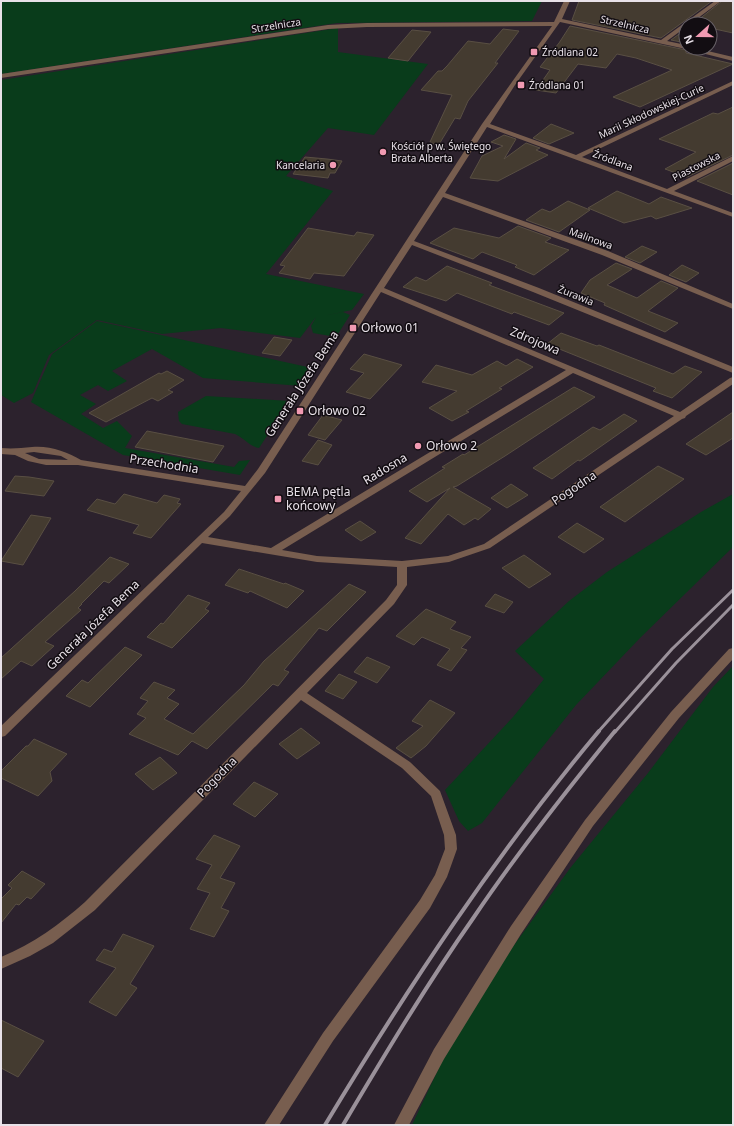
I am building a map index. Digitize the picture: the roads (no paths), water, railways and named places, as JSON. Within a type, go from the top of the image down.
[{"type":"street","name":"Generała Józefa Bema","points":[[1,734],[200,538],[227,514],[262,471],[317,383],[380,289],[485,124],[525,65],[558,22],[567,1]]},
{"type":"street","points":[[697,16],[718,1]]},
{"type":"street","name":"Strzelnicza","points":[[1,76],[328,27],[367,25],[579,23],[678,46]]},
{"type":"street","points":[[662,42],[678,30]]},
{"type":"street","name":"Strzelnicza","points":[[718,55],[733,59]]},
{"type":"street","name":"Marii Skłodowskiej-Curie","points":[[577,157],[733,83]]},
{"type":"street","name":"Źródlana","points":[[485,124],[733,215]]},
{"type":"street","name":"Piastowska","points":[[668,191],[733,158]]},
{"type":"street","name":"Malinowa","points":[[441,194],[605,253],[733,306]]},
{"type":"street","name":"Żurawia","points":[[410,242],[536,290],[733,370]]},
{"type":"street","name":"Zdrojowa","points":[[380,289],[682,416]]},
{"type":"street","name":"Radosna","points":[[271,552],[572,370]]},
{"type":"street","name":"Pogodna","points":[[200,538],[317,560],[402,564],[449,559],[487,546],[682,416],[733,380]]},
{"type":"street","name":"Przechodnia","points":[[1,450],[17,452],[27,459],[57,464],[78,462],[247,489]]},
{"type":"street","name":"Pogodna","points":[[1,963],[34,948],[51,938],[90,906],[390,602],[402,585],[402,564]]},
{"type":"street","points":[[401,1125],[439,1054],[516,930],[589,823],[675,715],[733,652]]},
{"type":"street","points":[[271,1125],[328,1037],[425,904],[441,877],[451,849],[450,835],[436,794],[406,765],[299,693]]},
{"type":"railway","points":[[598,732],[672,649],[733,590]]},
{"type":"railway","points":[[615,732],[676,663],[733,605]]},
{"type":"railway","points":[[325,1125],[356,1073],[454,922],[524,825],[599,731]]},
{"type":"railway","points":[[343,1125],[423,994],[457,942],[543,822],[615,731]]},
{"type":"place","name":"Źródlana 02","points":[[534,52]]},
{"type":"place","name":"Źródlana 01","points":[[521,85]]},
{"type":"place","name":"Kościół p w. Świętego Brata Alberta","points":[[383,152]]},
{"type":"place","name":"Kancelaria","points":[[333,165]]},
{"type":"place","name":"Orłowo 01","points":[[353,328]]},
{"type":"place","name":"Orłowo 02","points":[[300,411]]},
{"type":"place","name":"Orłowo 2","points":[[418,446]]},
{"type":"place","name":"BEMA pętla końcowy","points":[[278,499]]}]
